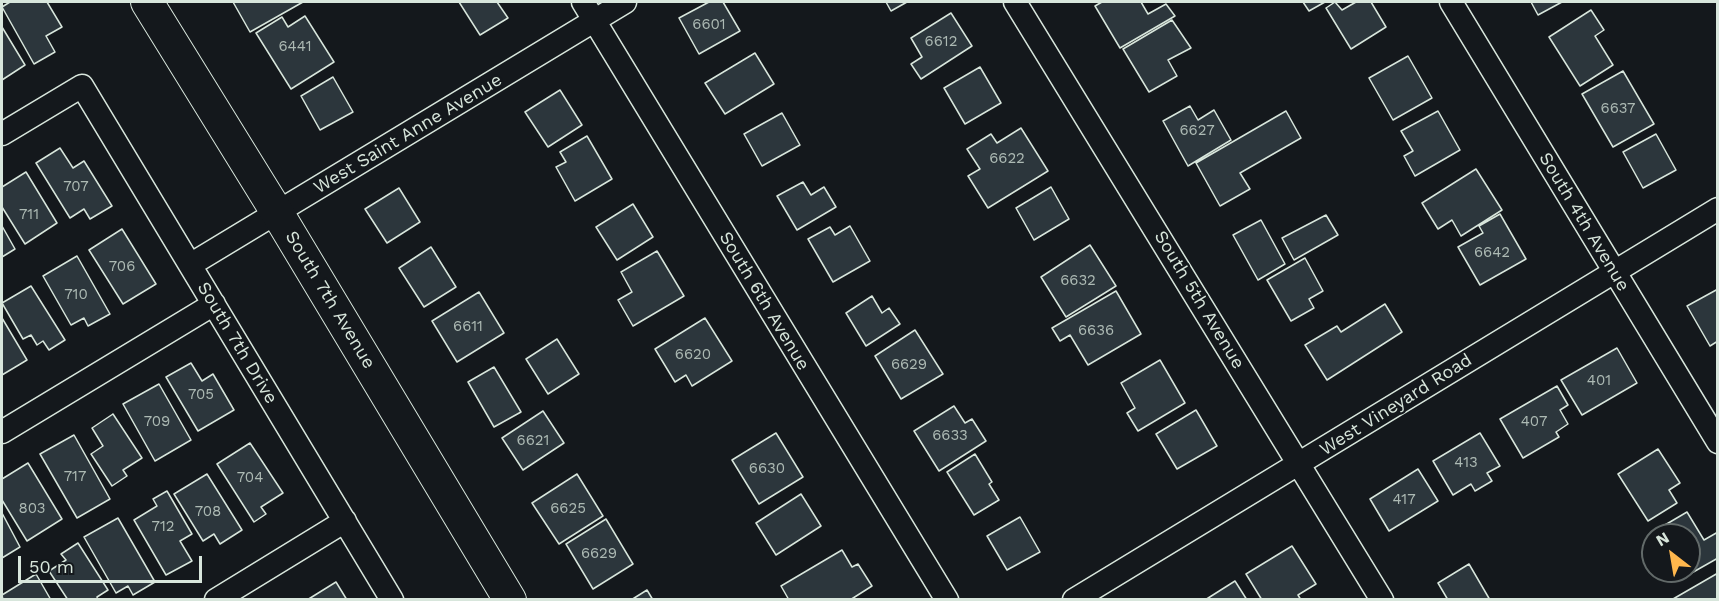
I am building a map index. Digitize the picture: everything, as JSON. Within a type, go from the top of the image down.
[{"type":"main road","name":"South 7th Avenue","points":[[147,2],[278,214],[510,600]]},
{"type":"street","name":"West Saint Anne Avenue","points":[[190,265],[278,214],[589,11],[625,2]]},
{"type":"street","name":"South 5th Avenue","points":[[1015,2],[1382,600]]},
{"type":"street","name":"South 4th Avenue","points":[[1451,2],[1718,442]]},
{"type":"street","name":"South 6th Avenue","points":[[589,11],[947,600]]},
{"type":"street","name":"South 7th Drive","points":[[2,134],[82,86],[392,600]]},
{"type":"street","name":"West Vineyard Road","points":[[1074,600],[1300,465],[1718,209]]},
{"type":"street","points":[[2,432],[214,304]]},
{"type":"street","points":[[216,600],[345,521]]},
{"type":"building","points":[[10,2],[47,2],[62,27],[46,36],[55,52],[34,64],[2,7]]},
{"type":"building","points":[[233,2],[303,2],[250,32]]},
{"type":"building","points":[[459,2],[497,2],[508,18],[480,35]]},
{"type":"building","points":[[709,2],[723,2],[740,31],[699,54],[679,18]]},
{"type":"building","points":[[886,2],[907,2],[891,11]]},
{"type":"building","points":[[1102,2],[1141,2],[1148,14],[1166,4],[1175,16],[1120,48],[1095,6]]},
{"type":"building","points":[[1303,2],[1325,2],[1309,11]]},
{"type":"building","points":[[1335,2],[1342,10],[1356,2],[1371,2],[1386,27],[1351,49],[1326,8]]},
{"type":"building","points":[[1531,2],[1562,2],[1538,15]]},
{"type":"building","points":[[1591,10],[1604,30],[1595,36],[1613,65],[1580,86],[1549,37]]},
{"type":"building","points":[[951,13],[972,46],[921,79],[911,64],[922,57],[911,38]]},
{"type":"building","points":[[305,16],[334,62],[291,89],[256,33],[282,17],[288,27]]},
{"type":"building","points":[[1172,20],[1191,48],[1168,60],[1177,76],[1149,92],[1123,49]]},
{"type":"building","points":[[2,27],[25,65],[2,80]]},
{"type":"building","points":[[755,53],[774,84],[725,114],[705,83]]},
{"type":"building","points":[[1408,56],[1432,98],[1393,120],[1369,78]]},
{"type":"building","points":[[980,67],[1001,103],[965,124],[944,88]]},
{"type":"building","points":[[1623,71],[1654,124],[1613,147],[1582,94]]},
{"type":"building","points":[[333,77],[353,112],[320,130],[301,96]]},
{"type":"building","points":[[560,90],[582,125],[548,147],[525,112]]},
{"type":"building","points":[[1190,106],[1198,120],[1214,110],[1231,140],[1188,166],[1163,121]]},
{"type":"building","points":[[1286,111],[1301,138],[1240,173],[1250,189],[1220,206],[1196,163]]},
{"type":"building","points":[[1438,111],[1460,150],[1415,176],[1404,156],[1413,151],[1401,131]]},
{"type":"building","points":[[782,113],[800,145],[762,166],[744,134]]},
{"type":"building","points":[[1021,128],[1048,171],[988,208],[968,176],[980,169],[967,149],[991,134],[997,143]]},
{"type":"building","points":[[1656,134],[1676,170],[1643,188],[1623,152]]},
{"type":"building","points":[[587,136],[612,179],[575,201],[556,167],[566,162],[560,152]]},
{"type":"building","points":[[60,148],[73,168],[84,161],[112,206],[90,219],[84,209],[70,218],[36,163]]},
{"type":"building","points":[[1476,169],[1502,210],[1461,236],[1452,220],[1438,229],[1422,203]]},
{"type":"building","points":[[26,172],[57,223],[25,244],[2,207],[2,187]]},
{"type":"building","points":[[803,182],[811,195],[824,187],[836,207],[797,230],[777,196]]},
{"type":"building","points":[[1051,187],[1069,219],[1034,240],[1016,208]]},
{"type":"building","points":[[399,188],[420,222],[387,243],[365,209]]},
{"type":"building","points":[[633,204],[653,237],[617,260],[596,227]]},
{"type":"building","points":[[1500,214],[1526,259],[1480,285],[1458,247],[1483,233],[1479,226]]},
{"type":"building","points":[[1326,215],[1338,235],[1294,260],[1282,238]]},
{"type":"building","points":[[1261,220],[1285,264],[1258,280],[1233,235]]},
{"type":"building","points":[[2,226],[15,249],[2,257]]},
{"type":"building","points":[[850,226],[870,261],[833,282],[808,239],[830,227],[835,235]]},
{"type":"building","points":[[122,229],[156,284],[123,304],[89,250]]},
{"type":"building","points":[[1090,245],[1116,286],[1066,317],[1041,277]]},
{"type":"building","points":[[431,247],[456,287],[424,307],[399,268]]},
{"type":"building","points":[[657,251],[684,296],[633,326],[618,300],[632,292],[621,272]]},
{"type":"building","points":[[77,256],[110,314],[88,326],[84,318],[71,325],[43,276]]},
{"type":"building","points":[[1305,258],[1323,291],[1309,299],[1314,308],[1291,321],[1267,280]]},
{"type":"building","points":[[31,286],[65,340],[49,350],[43,341],[37,345],[31,335],[23,339],[2,303]]},
{"type":"building","points":[[1718,289],[1718,341],[1710,346],[1687,306]]},
{"type":"building","points":[[1116,291],[1141,334],[1088,365],[1070,335],[1060,341],[1052,328]]},
{"type":"building","points":[[479,292],[504,333],[457,362],[432,321]]},
{"type":"building","points":[[872,296],[882,313],[889,308],[900,324],[866,346],[846,313]]},
{"type":"building","points":[[1385,304],[1402,332],[1327,380],[1305,345],[1337,326],[1341,332]]},
{"type":"building","points":[[2,318],[27,360],[2,375]]},
{"type":"building","points":[[705,318],[732,361],[692,386],[686,375],[675,382],[655,349]]},
{"type":"building","points":[[915,330],[943,374],[901,399],[875,356]]},
{"type":"building","points":[[557,339],[579,374],[548,394],[526,359]]},
{"type":"building","points":[[1617,348],[1637,383],[1582,415],[1561,380]]},
{"type":"building","points":[[1160,360],[1185,403],[1138,431],[1127,413],[1135,408],[1121,383]]},
{"type":"building","points":[[191,363],[202,381],[213,374],[234,410],[198,431],[166,377]]},
{"type":"building","points":[[494,367],[521,412],[494,427],[468,382]]},
{"type":"building","points":[[159,384],[191,440],[155,461],[123,404]]},
{"type":"building","points":[[1557,386],[1568,405],[1560,410],[1568,424],[1556,432],[1559,437],[1523,458],[1500,419]]},
{"type":"building","points":[[954,406],[965,423],[972,419],[986,441],[939,471],[914,431]]},
{"type":"building","points":[[1196,410],[1217,446],[1177,469],[1156,434]]},
{"type":"building","points":[[543,411],[564,443],[523,470],[502,438]]},
{"type":"building","points":[[113,414],[142,458],[123,470],[127,476],[112,486],[91,454],[103,446],[92,428]]},
{"type":"building","points":[[776,433],[803,477],[759,504],[732,460]]},
{"type":"building","points":[[1480,433],[1500,466],[1487,473],[1492,481],[1475,491],[1471,484],[1453,495],[1433,461]]},
{"type":"building","points":[[74,435],[110,499],[77,518],[40,454]]},
{"type":"building","points":[[250,443],[283,493],[261,507],[266,514],[254,522],[217,464]]},
{"type":"building","points":[[1658,449],[1680,483],[1669,490],[1677,503],[1648,521],[1618,474]]},
{"type":"building","points":[[975,454],[992,482],[989,484],[999,500],[974,515],[947,472]]},
{"type":"building","points":[[28,463],[62,519],[27,541],[2,500],[2,479]]},
{"type":"building","points":[[1418,469],[1438,501],[1389,531],[1370,499]]},
{"type":"building","points":[[207,474],[242,530],[220,544],[214,534],[203,541],[174,494]]},
{"type":"building","points":[[577,474],[603,516],[559,544],[532,503]]},
{"type":"building","points":[[167,491],[192,534],[180,541],[192,561],[166,575],[134,520],[157,506],[153,499]]},
{"type":"building","points":[[801,494],[821,526],[776,555],[756,523]]},
{"type":"building","points":[[1687,512],[1694,523],[1668,523]]},
{"type":"building","points":[[2,513],[20,547],[2,558]]},
{"type":"building","points":[[1020,517],[1040,552],[1007,570],[987,536]]},
{"type":"building","points":[[118,518],[155,582],[133,595],[128,586],[116,593],[84,537]]},
{"type":"building","points":[[606,519],[633,564],[593,589],[566,544]]},
{"type":"building","points":[[1718,532],[1718,558],[1701,568],[1701,535],[1704,540]]},
{"type":"building","points":[[78,543],[108,590],[97,597],[98,600],[68,600],[49,571],[66,560],[61,554]]},
{"type":"building","points":[[1292,546],[1316,584],[1298,595],[1301,600],[1262,600],[1246,574]]},
{"type":"building","points":[[842,550],[852,567],[858,564],[872,586],[850,600],[789,600],[781,586]]},
{"type":"building","points":[[1469,564],[1490,600],[1448,600],[1438,583]]},
{"type":"building","points":[[1718,573],[1718,600],[1673,599],[1701,583]]},
{"type":"building","points":[[36,574],[51,600],[3,600],[2,595]]},
{"type":"building","points":[[1235,581],[1247,600],[1205,600]]},
{"type":"building","points":[[336,582],[347,600],[307,600]]},
{"type":"building","points":[[647,590],[653,600],[631,600]]}]
